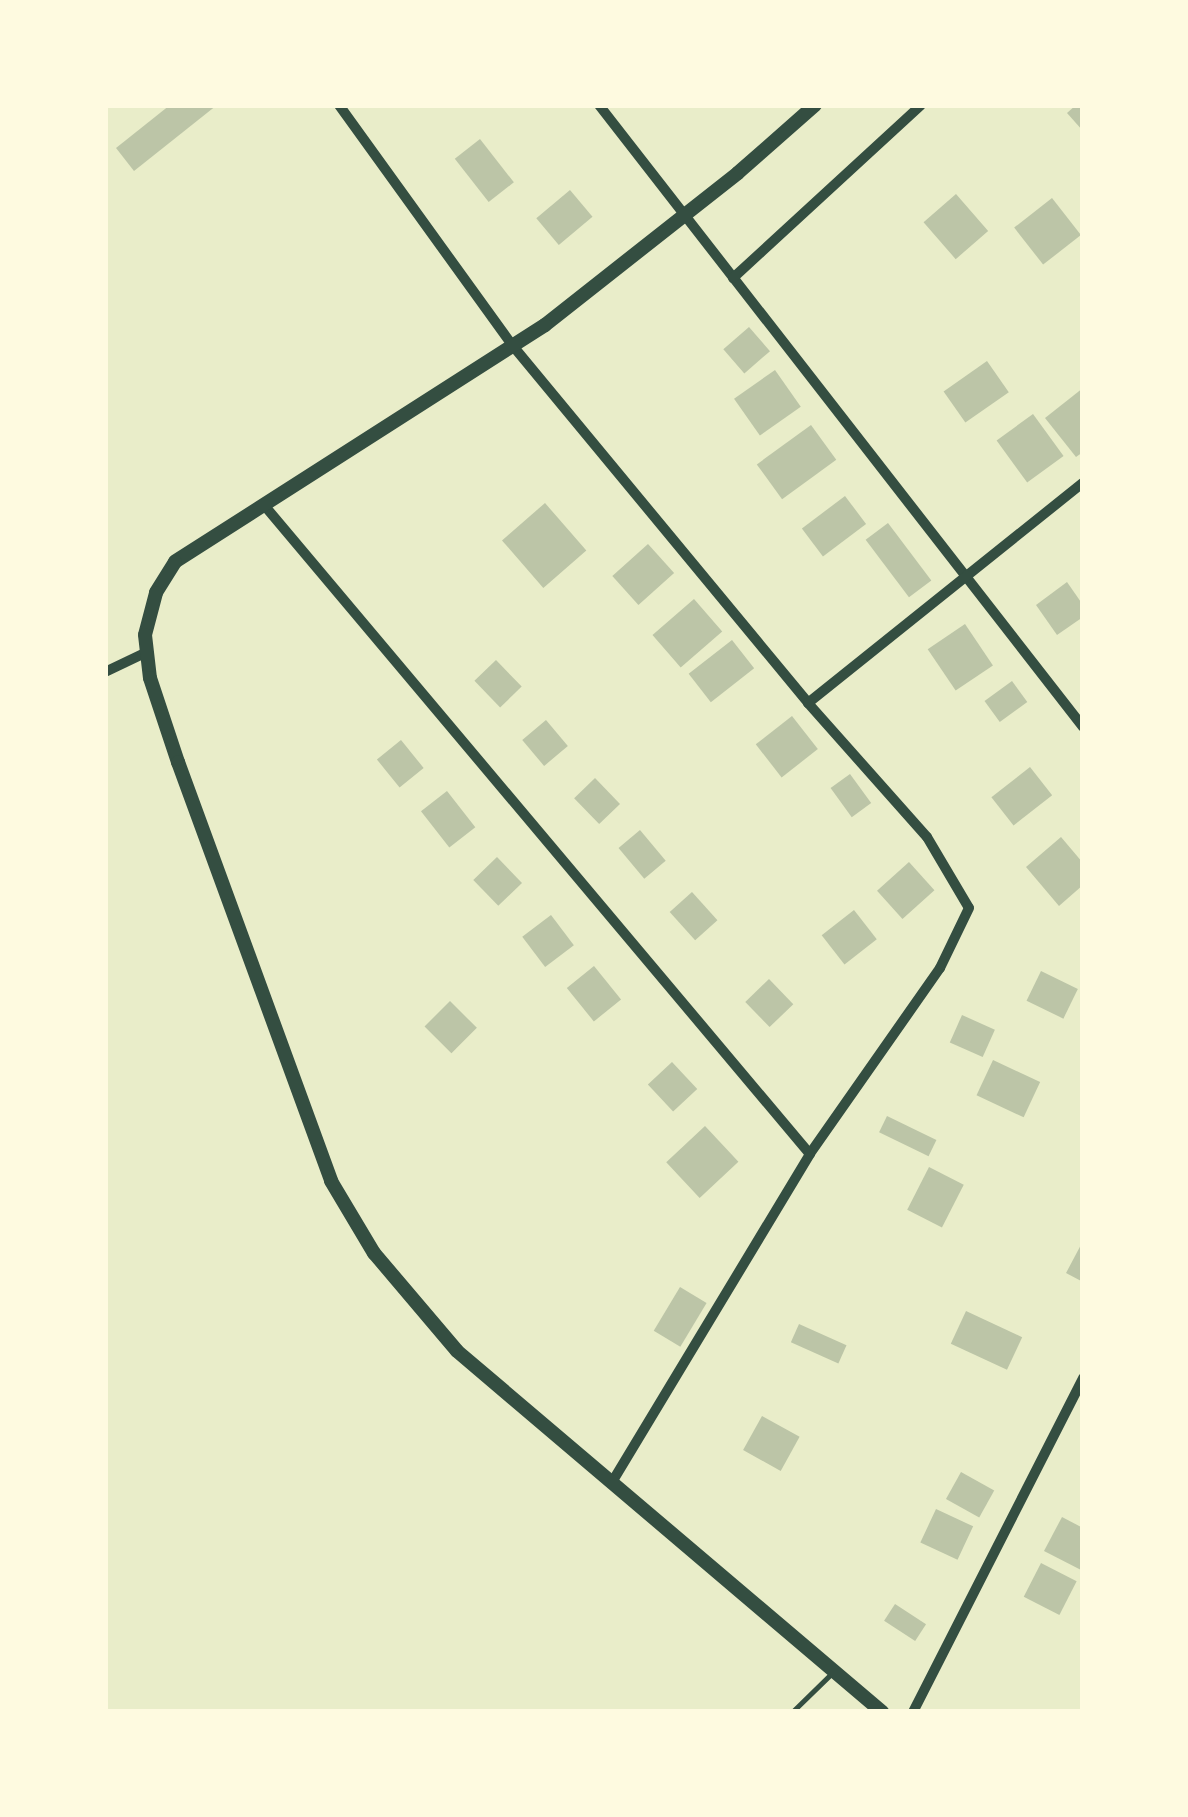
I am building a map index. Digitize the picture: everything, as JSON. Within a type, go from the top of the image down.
[{"type":"street","points":[[339,105],[513,346],[808,703],[926,837],[969,908],[940,968],[810,1154],[611,1484]]},
{"type":"street","points":[[599,105],[1083,727]]},
{"type":"street","points":[[815,105],[546,325],[175,562],[156,593],[144,635],[150,678],[178,762],[331,1181],[374,1253],[457,1351],[882,1712]]},
{"type":"street","points":[[733,278],[921,105]]},
{"type":"street","points":[[808,703],[1083,483]]},
{"type":"street","points":[[264,505],[810,1154]]},
{"type":"street","points":[[105,672],[146,652]]},
{"type":"street","points":[[913,1712],[1083,1378]]},
{"type":"lane","points":[[792,1712],[834,1671]]},
{"type":"building","points":[[170,105],[217,105],[134,171],[116,148]]},
{"type":"building","points":[[1076,105],[1083,105],[1083,131],[1067,113]]},
{"type":"building","points":[[480,139],[514,182],[489,202],[455,159]]},
{"type":"building","points":[[570,190],[592,217],[559,245],[536,218]]},
{"type":"building","points":[[956,194],[988,231],[956,259],[924,222]]},
{"type":"building","points":[[1052,198],[1081,235],[1043,265],[1014,228]]},
{"type":"building","points":[[749,327],[770,351],[744,373],[723,349]]},
{"type":"building","points":[[987,361],[1009,392],[965,423],[944,391]]},
{"type":"building","points":[[775,370],[801,407],[760,436],[734,399]]},
{"type":"building","points":[[1083,388],[1083,452],[1076,457],[1045,418]]},
{"type":"building","points":[[1033,414],[1064,456],[1027,483],[997,440]]},
{"type":"building","points":[[811,425],[836,460],[782,499],[757,464]]},
{"type":"building","points":[[845,496],[866,524],[823,556],[802,528]]},
{"type":"building","points":[[545,503],[586,551],[543,588],[502,540]]},
{"type":"building","points":[[888,523],[931,581],[909,597],[866,540]]},
{"type":"building","points":[[648,544],[674,573],[638,605],[612,576]]},
{"type":"building","points":[[1067,582],[1083,605],[1083,617],[1057,635],[1036,605]]},
{"type":"building","points":[[694,599],[722,631],[681,668],[652,635]]},
{"type":"building","points":[[965,624],[993,665],[956,691],[928,649]]},
{"type":"building","points":[[732,640],[754,668],[711,702],[689,674]]},
{"type":"building","points":[[496,660],[522,687],[500,707],[474,681]]},
{"type":"building","points":[[1012,681],[1027,702],[1000,722],[984,701]]},
{"type":"building","points":[[792,716],[818,749],[782,777],[756,744]]},
{"type":"building","points":[[546,720],[568,746],[544,766],[522,740]]},
{"type":"building","points":[[401,740],[424,768],[400,787],[377,760]]},
{"type":"building","points":[[1030,767],[1052,795],[1014,826],[991,797]]},
{"type":"building","points":[[850,774],[871,803],[852,817],[831,788]]},
{"type":"building","points":[[595,778],[620,804],[599,824],[574,798]]},
{"type":"building","points":[[447,791],[475,827],[449,848],[421,811]]},
{"type":"building","points":[[640,830],[666,861],[644,879],[619,848]]},
{"type":"building","points":[[1061,837],[1083,863],[1083,885],[1059,906],[1026,867]]},
{"type":"building","points":[[497,857],[522,883],[498,906],[473,880]]},
{"type":"building","points":[[909,862],[934,890],[902,919],[877,891]]},
{"type":"building","points":[[692,892],[717,920],[695,940],[670,912]]},
{"type":"building","points":[[854,910],[877,939],[844,964],[822,935]]},
{"type":"building","points":[[551,915],[574,945],[545,967],[522,937]]},
{"type":"building","points":[[594,966],[621,999],[594,1021],[567,988]]},
{"type":"building","points":[[1041,971],[1078,989],[1063,1019],[1027,1001]]},
{"type":"building","points":[[769,979],[793,1004],[770,1027],[745,1002]]},
{"type":"building","points":[[450,1001],[477,1028],[451,1053],[425,1026]]},
{"type":"building","points":[[962,1015],[995,1030],[983,1057],[950,1042]]},
{"type":"building","points":[[993,1060],[1040,1082],[1024,1117],[977,1095]]},
{"type":"building","points":[[672,1062],[697,1089],[673,1112],[648,1085]]},
{"type":"building","points":[[887,1116],[936,1140],[929,1156],[879,1132]]},
{"type":"building","points":[[705,1126],[738,1162],[700,1198],[666,1162]]},
{"type":"building","points":[[929,1167],[964,1185],[942,1227],[907,1210]]},
{"type":"building","points":[[1083,1241],[1083,1282],[1066,1273]]},
{"type":"building","points":[[680,1287],[707,1303],[680,1347],[654,1331]]},
{"type":"building","points":[[966,1311],[1022,1337],[1007,1370],[951,1344]]},
{"type":"building","points":[[799,1324],[847,1345],[838,1363],[791,1342]]},
{"type":"building","points":[[762,1416],[800,1437],[781,1471],[743,1450]]},
{"type":"building","points":[[961,1472],[994,1490],[979,1518],[946,1499]]},
{"type":"building","points":[[936,1509],[973,1526],[958,1560],[920,1543]]},
{"type":"building","points":[[1062,1517],[1083,1528],[1083,1571],[1044,1551]]},
{"type":"building","points":[[1041,1563],[1077,1581],[1059,1615],[1024,1597]]},
{"type":"building","points":[[895,1604],[926,1624],[915,1641],[884,1621]]}]
